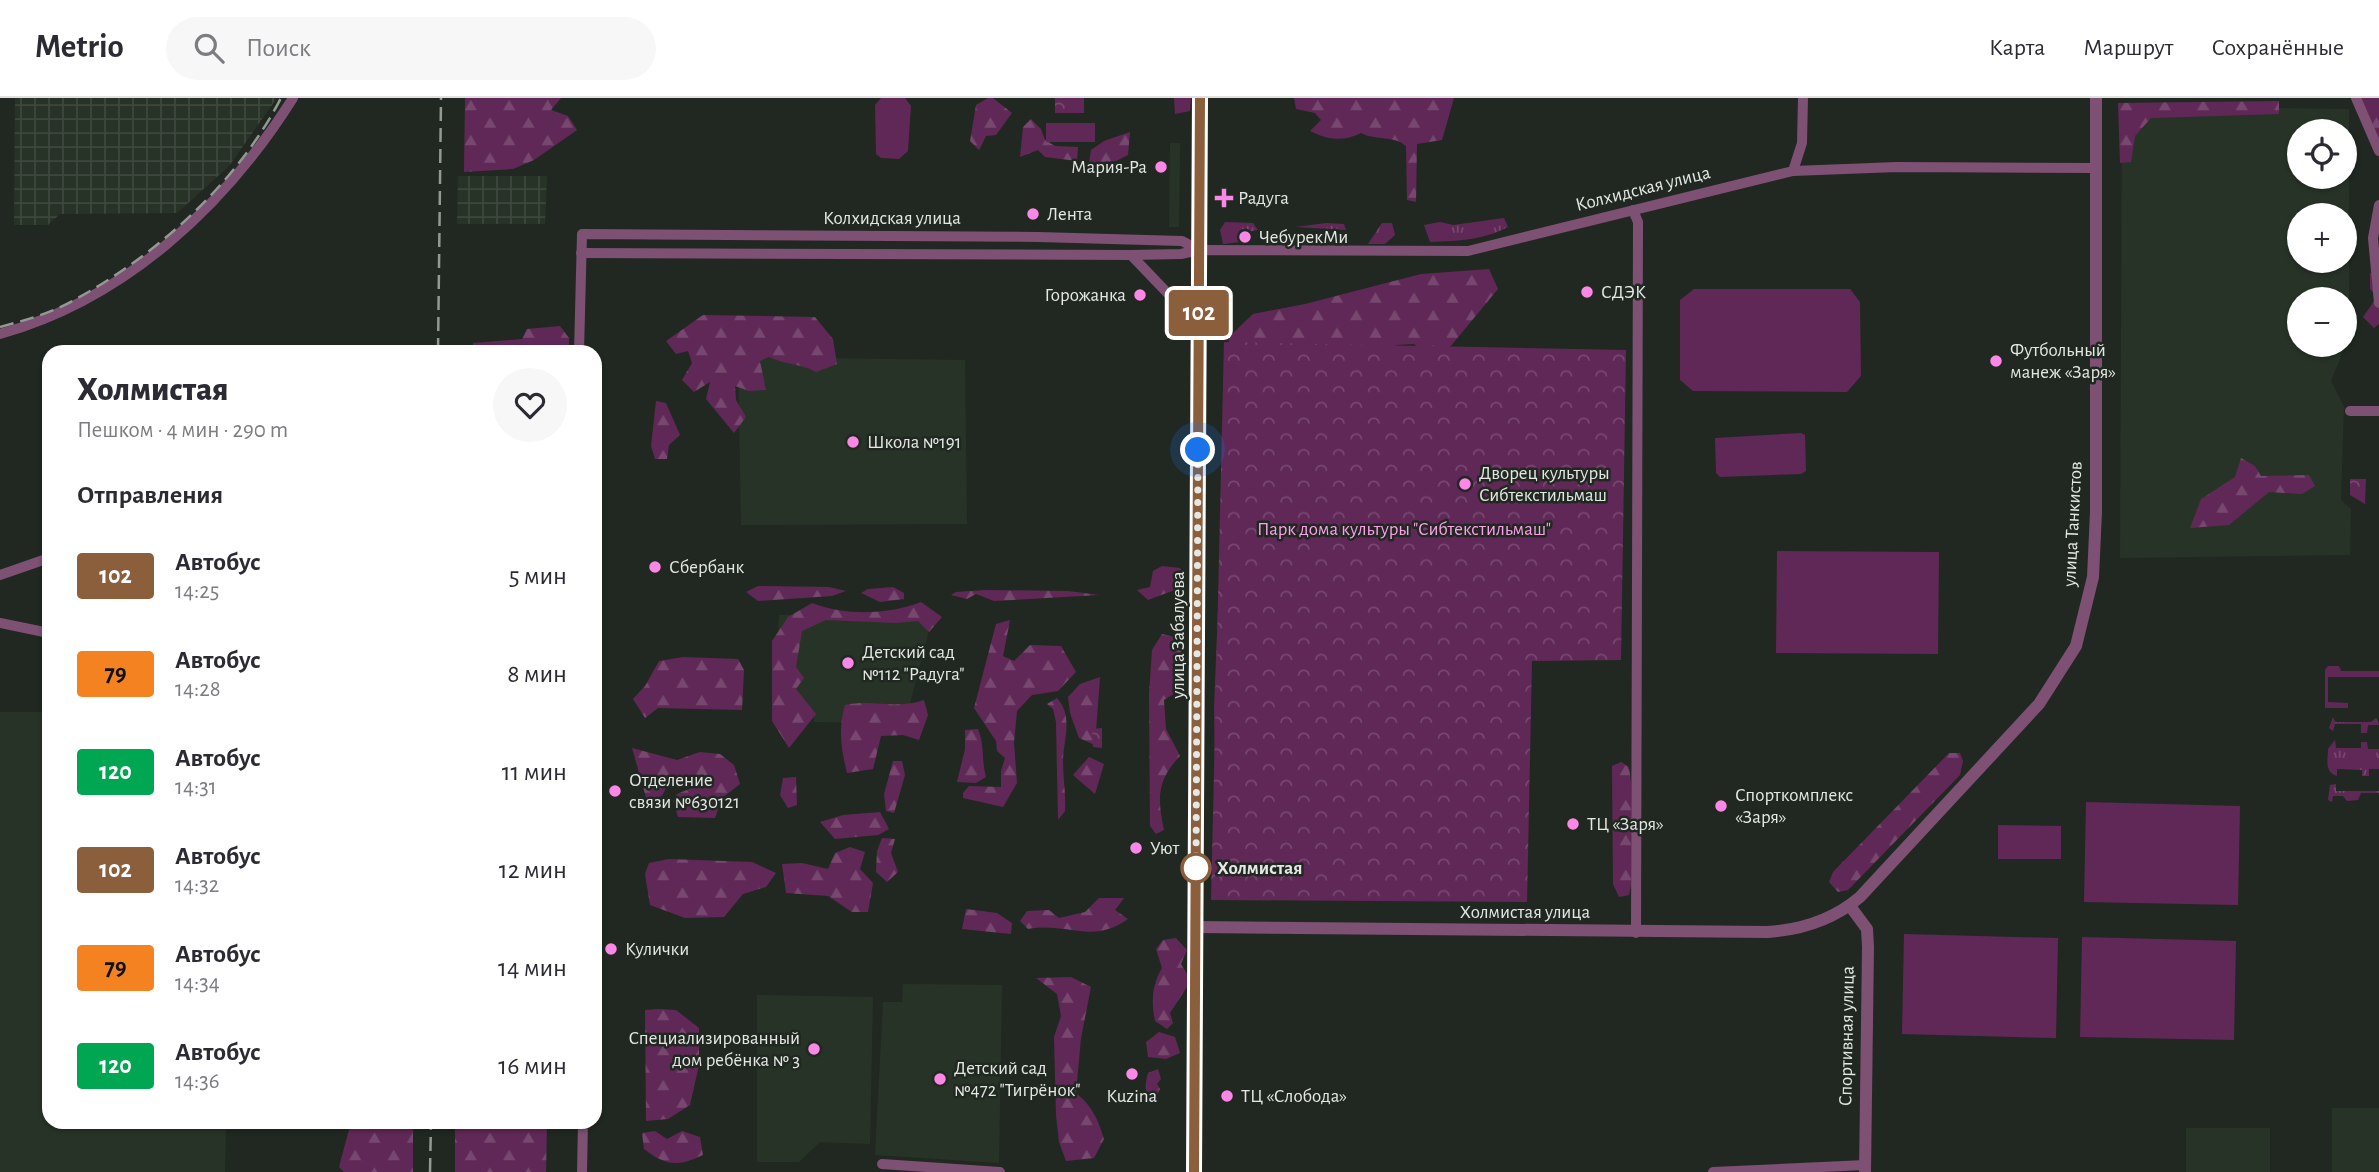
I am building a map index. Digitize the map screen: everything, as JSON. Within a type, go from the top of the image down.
[{"type":"street","points":[[0,334],[37,324],[77,307],[168,245],[208,209],[273,130],[293,98]]},
{"type":"street","name":"улица Забалуева","points":[[1194,1172],[1200,98]]},
{"type":"street","points":[[1793,171],[1802,143],[1803,98]]},
{"type":"street","name":"улица Танкистов","points":[[1850,906],[2039,705],[2076,646],[2093,577],[2096,512],[2096,98]]},
{"type":"street","points":[[2356,98],[2379,151]]},
{"type":"street","name":"Колхидская улица","points":[[1199,250],[1182,241],[1038,237],[582,234],[581,253],[1131,255],[1181,254],[1199,250],[1468,251],[1793,171],[1897,167],[2096,167]]},
{"type":"street","points":[[2379,205],[2373,238],[2379,303]]},
{"type":"street","points":[[1633,210],[1638,222],[1639,357],[1636,933]]},
{"type":"street","points":[[579,345],[581,253]]},
{"type":"street","points":[[1131,255],[1199,326]]},
{"type":"street","points":[[2350,411],[2379,411]]},
{"type":"street","points":[[0,575],[42,560]]},
{"type":"street","points":[[0,623],[42,632]]},
{"type":"street","name":"Холмистая улица","points":[[1196,927],[1636,933],[1791,930],[1850,906]]},
{"type":"street","name":"Спортивная улица","points":[[1850,906],[1867,929],[1866,1168]]},
{"type":"street","points":[[582,1172],[583,1129]]},
{"type":"street","points":[[881,1164],[1000,1172]]},
{"type":"street","points":[[1713,1172],[1866,1168]]},
{"type":"shaded area","points":[[15,98],[277,98],[229,166],[177,213],[60,214],[48,225],[14,225]]},
{"type":"shaded area","points":[[2122,106],[2349,109],[2349,119],[2287,119],[2287,189],[2349,189],[2349,203],[2287,203],[2287,273],[2349,273],[2349,287],[2287,287],[2287,357],[2341,357],[2331,381],[2344,406],[2341,500],[2351,509],[2350,555],[2120,558]]},
{"type":"shaded area","points":[[1170,143],[1180,143],[1179,227],[1169,227]]},
{"type":"shaded area","points":[[458,176],[547,176],[545,224],[457,224]]},
{"type":"shaded area","name":"Школа №191","points":[[738,357],[965,360],[967,524],[741,525]]},
{"type":"shaded area","name":"Детский сад №112 \"Радуга\"","points":[[779,615],[933,615],[905,723],[814,722],[814,712],[774,711]]},
{"type":"shaded area","points":[[0,712],[42,712],[42,1129],[226,1129],[225,1172],[0,1172]]},
{"type":"shaded area","name":"Детский сад №472 \"Тигрёнок\"","points":[[903,984],[1002,985],[999,1163],[875,1155],[883,1002],[902,1002]]},
{"type":"shaded area","name":"Специализированный дом ребёнка № 3","points":[[757,995],[873,997],[870,1144],[820,1142],[799,1162],[757,1162]]},
{"type":"shaded area","points":[[2332,1108],[2379,1108],[2379,1172],[2332,1172]]},
{"type":"shaded area","points":[[2186,1128],[2270,1128],[2270,1172],[2186,1172]]},
{"type":"green space","points":[[465,98],[561,98],[551,110],[568,116],[577,130],[534,160],[513,169],[464,172]]},
{"type":"green space","points":[[881,98],[905,98],[911,106],[908,151],[899,159],[881,158],[876,154],[875,105]]},
{"type":"green space","points":[[993,98],[1012,113],[996,135],[986,136],[979,150],[970,141],[976,105]]},
{"type":"green space","points":[[1055,98],[1084,98],[1084,113],[1055,113]]},
{"type":"green space","points":[[1174,98],[1191,98],[1190,111],[1175,114]]},
{"type":"green space","points":[[1294,98],[1454,98],[1442,140],[1417,144],[1416,202],[1407,200],[1406,146],[1396,140],[1361,133],[1342,139],[1329,138],[1310,131],[1321,120],[1315,113],[1296,109]]},
{"type":"green space","points":[[2359,98],[2379,98],[2379,140]]},
{"type":"green space","points":[[2279,101],[2279,114],[2151,118],[2135,136],[2131,162],[2120,163],[2118,103]]},
{"type":"green space","points":[[1031,119],[1041,129],[1045,140],[1055,146],[1078,147],[1077,161],[1045,157],[1038,150],[1020,157],[1023,127]]},
{"type":"green space","points":[[1046,123],[1095,123],[1095,142],[1046,142]]},
{"type":"green space","points":[[1130,132],[1128,155],[1116,161],[1089,163],[1091,150],[1104,141]]},
{"type":"green space","points":[[1504,218],[1508,227],[1489,235],[1460,240],[1430,242],[1424,225],[1440,222],[1453,225]]},
{"type":"green space","points":[[1225,222],[1253,223],[1258,230],[1242,233],[1240,242],[1223,244],[1220,230]]},
{"type":"green space","points":[[1326,223],[1344,224],[1346,230],[1296,227]]},
{"type":"green space","points":[[1382,223],[1392,223],[1395,235],[1385,244],[1368,244]]},
{"type":"green space","points":[[1280,233],[1321,237],[1325,242],[1309,244],[1285,241]]},
{"type":"green space","points":[[1489,269],[1498,289],[1450,347],[1426,352],[1414,344],[1395,345],[1383,366],[1272,659],[1217,887],[1214,708],[1229,337],[1253,314],[1305,304],[1421,274]]},
{"type":"green space","points":[[2370,273],[2379,275],[2379,324],[2374,328],[2363,317],[2377,297],[2370,289]]},
{"type":"green space","points":[[1694,289],[1850,289],[1860,302],[1861,376],[1847,392],[1693,391],[1680,380],[1680,300]]},
{"type":"green space","points":[[703,315],[815,317],[833,339],[837,364],[816,372],[769,357],[760,361],[766,390],[749,391],[735,386],[736,400],[746,417],[734,433],[706,399],[710,382],[694,392],[682,380],[692,363],[688,351],[676,354],[666,341]]},
{"type":"green space","points":[[560,326],[569,338],[569,345],[473,345],[522,339],[527,329]]},
{"type":"green space","name":"Парк дома культуры \"Сибтекстильмаш\"","points":[[1224,342],[1626,350],[1621,660],[1532,661],[1527,902],[1211,900]]},
{"type":"green space","points":[[656,401],[666,403],[680,435],[669,445],[667,459],[655,459],[651,446]]},
{"type":"green space","points":[[1801,433],[1805,435],[1806,471],[1801,474],[1720,477],[1716,473],[1715,438]]},
{"type":"green space","points":[[2241,458],[2255,466],[2261,476],[2309,475],[2315,486],[2302,494],[2269,492],[2229,525],[2190,528],[2201,499],[2235,477]]},
{"type":"green space","points":[[2350,479],[2366,479],[2365,504],[2350,495]]},
{"type":"green space","points":[[1777,551],[1939,552],[1938,654],[1776,653]]},
{"type":"green space","points":[[1162,566],[1180,568],[1185,576],[1180,588],[1148,600],[1137,590],[1150,587],[1153,571]]},
{"type":"green space","points":[[758,586],[829,587],[846,591],[832,596],[758,601],[746,592]]},
{"type":"green space","points":[[893,587],[904,593],[904,599],[880,602],[861,593],[868,589]]},
{"type":"green space","points":[[1068,591],[1099,595],[994,601],[976,594],[967,599],[951,595],[956,592]]},
{"type":"green space","points":[[921,602],[942,617],[929,632],[918,621],[896,623],[826,620],[802,631],[796,667],[804,678],[796,689],[816,714],[789,748],[772,721],[772,641],[788,617],[812,603],[839,610],[866,612]]},
{"type":"green space","points":[[1010,620],[1003,656],[1014,661],[1030,645],[1061,646],[1076,672],[1058,691],[1032,695],[1017,711],[1014,743],[1017,783],[1003,807],[963,798],[963,793],[969,786],[1001,787],[1001,771],[1005,758],[997,751],[996,741],[974,708],[996,624]]},
{"type":"green space","points":[[1162,634],[1180,638],[1185,687],[1164,700],[1166,729],[1180,756],[1163,782],[1160,808],[1164,830],[1156,834],[1150,826],[1149,694],[1152,650]]},
{"type":"green space","points":[[683,657],[738,659],[744,670],[742,710],[658,708],[645,718],[633,699],[645,686],[659,661]]},
{"type":"green space","points":[[2328,666],[2339,666],[2341,671],[2379,671],[2379,677],[2328,677],[2328,702],[2348,703],[2348,708],[2325,708],[2325,670]]},
{"type":"green space","points":[[1100,677],[1095,745],[1079,738],[1070,713],[1068,697],[1080,684]]},
{"type":"green space","points":[[1057,698],[1062,705],[1066,721],[1063,762],[1065,811],[1058,820],[1056,722],[1053,709],[1047,704]]},
{"type":"green space","points":[[924,700],[928,715],[919,740],[903,735],[881,736],[873,769],[847,773],[841,739],[845,705],[902,704]]},
{"type":"green space","points":[[2333,717],[2335,722],[2371,722],[2376,718],[2379,725],[2368,725],[2367,733],[2361,733],[2361,724],[2335,724],[2333,731],[2329,728]]},
{"type":"green space","points":[[1102,728],[1102,748],[1093,747],[1092,729]]},
{"type":"green space","points":[[978,729],[986,777],[976,783],[957,782],[965,749],[965,730]]},
{"type":"green space","points":[[2335,740],[2336,748],[2361,748],[2361,742],[2367,742],[2368,749],[2379,749],[2379,769],[2369,769],[2369,776],[2362,776],[2362,770],[2337,769],[2337,776],[2333,774],[2328,765],[2328,749]]},
{"type":"green space","points":[[632,748],[677,760],[700,752],[720,754],[734,765],[740,784],[722,798],[715,818],[678,817],[673,801],[677,794],[694,787],[685,780],[667,786],[662,796],[647,801]]},
{"type":"green space","points":[[1949,753],[1960,753],[1963,761],[1960,775],[1848,890],[1838,892],[1829,882],[1833,872]]},
{"type":"green space","points":[[1089,757],[1104,764],[1095,794],[1073,775]]},
{"type":"green space","points":[[893,761],[902,761],[905,775],[894,813],[886,811],[884,794]]},
{"type":"green space","points":[[1621,762],[1629,767],[1631,782],[1631,885],[1629,895],[1619,897],[1613,884],[1612,766]]},
{"type":"green space","points":[[796,777],[797,805],[788,808],[780,795],[783,778]]},
{"type":"green space","points":[[2336,784],[2336,791],[2379,793],[2361,793],[2358,800],[2347,801],[2343,796],[2333,796],[2332,802],[2328,800],[2330,785]]},
{"type":"green space","points":[[2086,802],[2240,806],[2238,905],[2084,902]]},
{"type":"green space","points":[[880,812],[889,829],[878,835],[835,839],[820,822],[843,815]]},
{"type":"green space","points":[[1998,825],[2061,826],[2061,859],[1998,859]]},
{"type":"green space","points":[[882,838],[895,839],[891,853],[898,872],[887,882],[876,872],[877,851]]},
{"type":"green space","points":[[850,847],[865,852],[860,869],[873,883],[868,912],[852,912],[828,896],[786,893],[782,864],[802,863],[828,869],[835,853]]},
{"type":"green space","points":[[669,859],[752,862],[776,873],[766,887],[743,894],[724,917],[685,918],[650,905],[645,874],[649,863]]},
{"type":"green space","points":[[1099,898],[1124,898],[1115,910],[1128,919],[1115,927],[1091,932],[1056,928],[1028,929],[1020,921],[1027,911],[1049,910],[1059,918],[1085,912]]},
{"type":"green space","points":[[966,909],[997,913],[1012,923],[1011,934],[962,929]]},
{"type":"green space","points":[[1904,934],[2058,938],[2056,1038],[1902,1034]]},
{"type":"green space","points":[[2082,937],[2236,941],[2234,1040],[2080,1037]]},
{"type":"green space","points":[[1176,938],[1187,950],[1181,964],[1189,977],[1187,987],[1170,1013],[1173,1023],[1167,1029],[1155,1021],[1154,1014],[1154,987],[1162,968],[1156,949],[1163,940]]},
{"type":"green space","points":[[1071,977],[1091,987],[1081,1038],[1076,1093],[1094,1113],[1104,1139],[1094,1158],[1066,1161],[1059,1142],[1056,1115],[1054,1037],[1061,1016],[1057,994],[1036,978]]},
{"type":"green space","points":[[645,1010],[676,1010],[699,1028],[699,1065],[690,1105],[668,1119],[646,1121]]},
{"type":"green space","points":[[1159,1032],[1175,1037],[1180,1053],[1166,1059],[1148,1057],[1146,1042]]},
{"type":"green space","points":[[1158,1069],[1161,1079],[1157,1084],[1160,1089],[1155,1101],[1148,1095],[1146,1085],[1148,1073]]},
{"type":"green space","points":[[349,1129],[413,1129],[413,1172],[344,1172],[339,1167]]},
{"type":"green space","points":[[455,1129],[547,1129],[546,1172],[455,1172]]},
{"type":"green space","points":[[655,1131],[667,1139],[682,1131],[700,1137],[703,1155],[679,1163],[659,1159],[644,1149],[642,1133]]},
{"type":"railway","points":[[0,327],[39,316],[67,304],[107,281],[166,238],[219,187],[263,129],[281,98]]},
{"type":"railway","points":[[438,345],[441,98]]},
{"type":"railway","points":[[430,1172],[431,1129]]},
{"type":"bus line","name":"102","points":[[1194,1172],[1200,98]]},
{"type":"place","name":"Мария-Ра","points":[[1161,167]]},
{"type":"place","name":"Радуга","points":[[1224,198]]},
{"type":"place","name":"Лента","points":[[1033,214]]},
{"type":"place","name":"ЧебурекМи","points":[[1245,237]]},
{"type":"place","name":"СДЭК","points":[[1587,292]]},
{"type":"place","name":"Горожанка","points":[[1140,295]]},
{"type":"place","name":"Футбольный манеж «Заря»","points":[[1996,361]]},
{"type":"place","name":"Школа №191","points":[[853,442]]},
{"type":"place","name":"Дворец культуры Сибтекстильмаш","points":[[1465,484]]},
{"type":"place","name":"Сбербанк","points":[[655,567]]},
{"type":"place","name":"Детский сад №112 \"Радуга\"","points":[[848,663]]},
{"type":"place","name":"Отделение связи №630121","points":[[615,791]]},
{"type":"place","name":"Спорткомплекс «Заря»","points":[[1721,806]]},
{"type":"place","name":"ТЦ «Заря»","points":[[1573,824]]},
{"type":"place","name":"Уют","points":[[1136,848]]},
{"type":"place","name":"Холмистая","points":[[1196,868]]},
{"type":"place","name":"Кулички","points":[[611,949]]},
{"type":"place","name":"Специализированный дом ребёнка № 3","points":[[814,1049]]},
{"type":"place","name":"Kuzina","points":[[1132,1074]]},
{"type":"place","name":"Детский сад №472 \"Тигрёнок\"","points":[[940,1079]]},
{"type":"place","name":"ТЦ «Слобода»","points":[[1227,1096]]},
{"type":"route","points":[[1196,868],[1198,450]]}]
